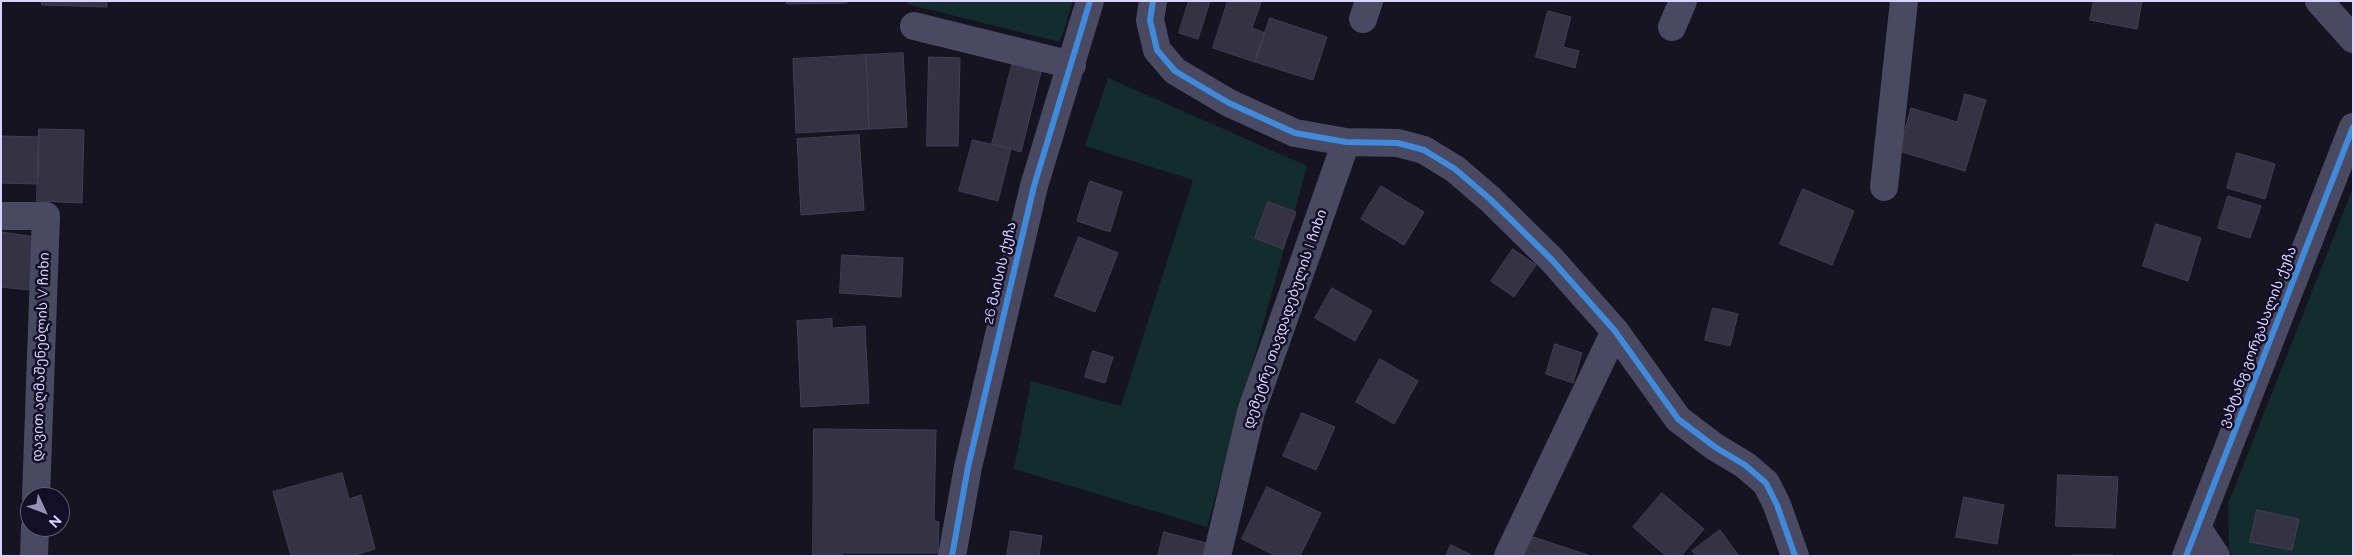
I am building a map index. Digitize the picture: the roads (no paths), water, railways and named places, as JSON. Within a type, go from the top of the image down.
[{"type":"street","name":"26 მაისის ქუჩა","points":[[952,556],[968,467],[1034,186],[1090,1]]},
{"type":"street","points":[[1153,1],[1150,20],[1157,50],[1175,72],[1229,103],[1295,133],[1346,142],[1398,143],[1424,150],[1455,169],[1490,198],[1552,260],[1615,331],[1678,419],[1766,483],[1777,505],[1795,556]]},
{"type":"street","points":[[1672,27],[1683,1]]},
{"type":"street","points":[[1884,187],[1904,1]]},
{"type":"street","points":[[2319,1],[2353,39]]},
{"type":"street","points":[[914,26],[1072,64]]},
{"type":"street","name":"ვახტანგ გორგასალის ქუჩა","points":[[2186,556],[2353,127]]},
{"type":"street","name":"დემეტრე თავდადებულის I ჩიხი","points":[[1217,556],[1250,412],[1346,142]]},
{"type":"street","name":"დავით აღმაშენებლის V ჩიხი","points":[[1,216],[46,216],[36,487]]},
{"type":"street","points":[[1508,556],[1615,331]]},
{"type":"street","points":[[2198,529],[2216,556]]},
{"type":"street","points":[[34,556],[35,537]]}]
